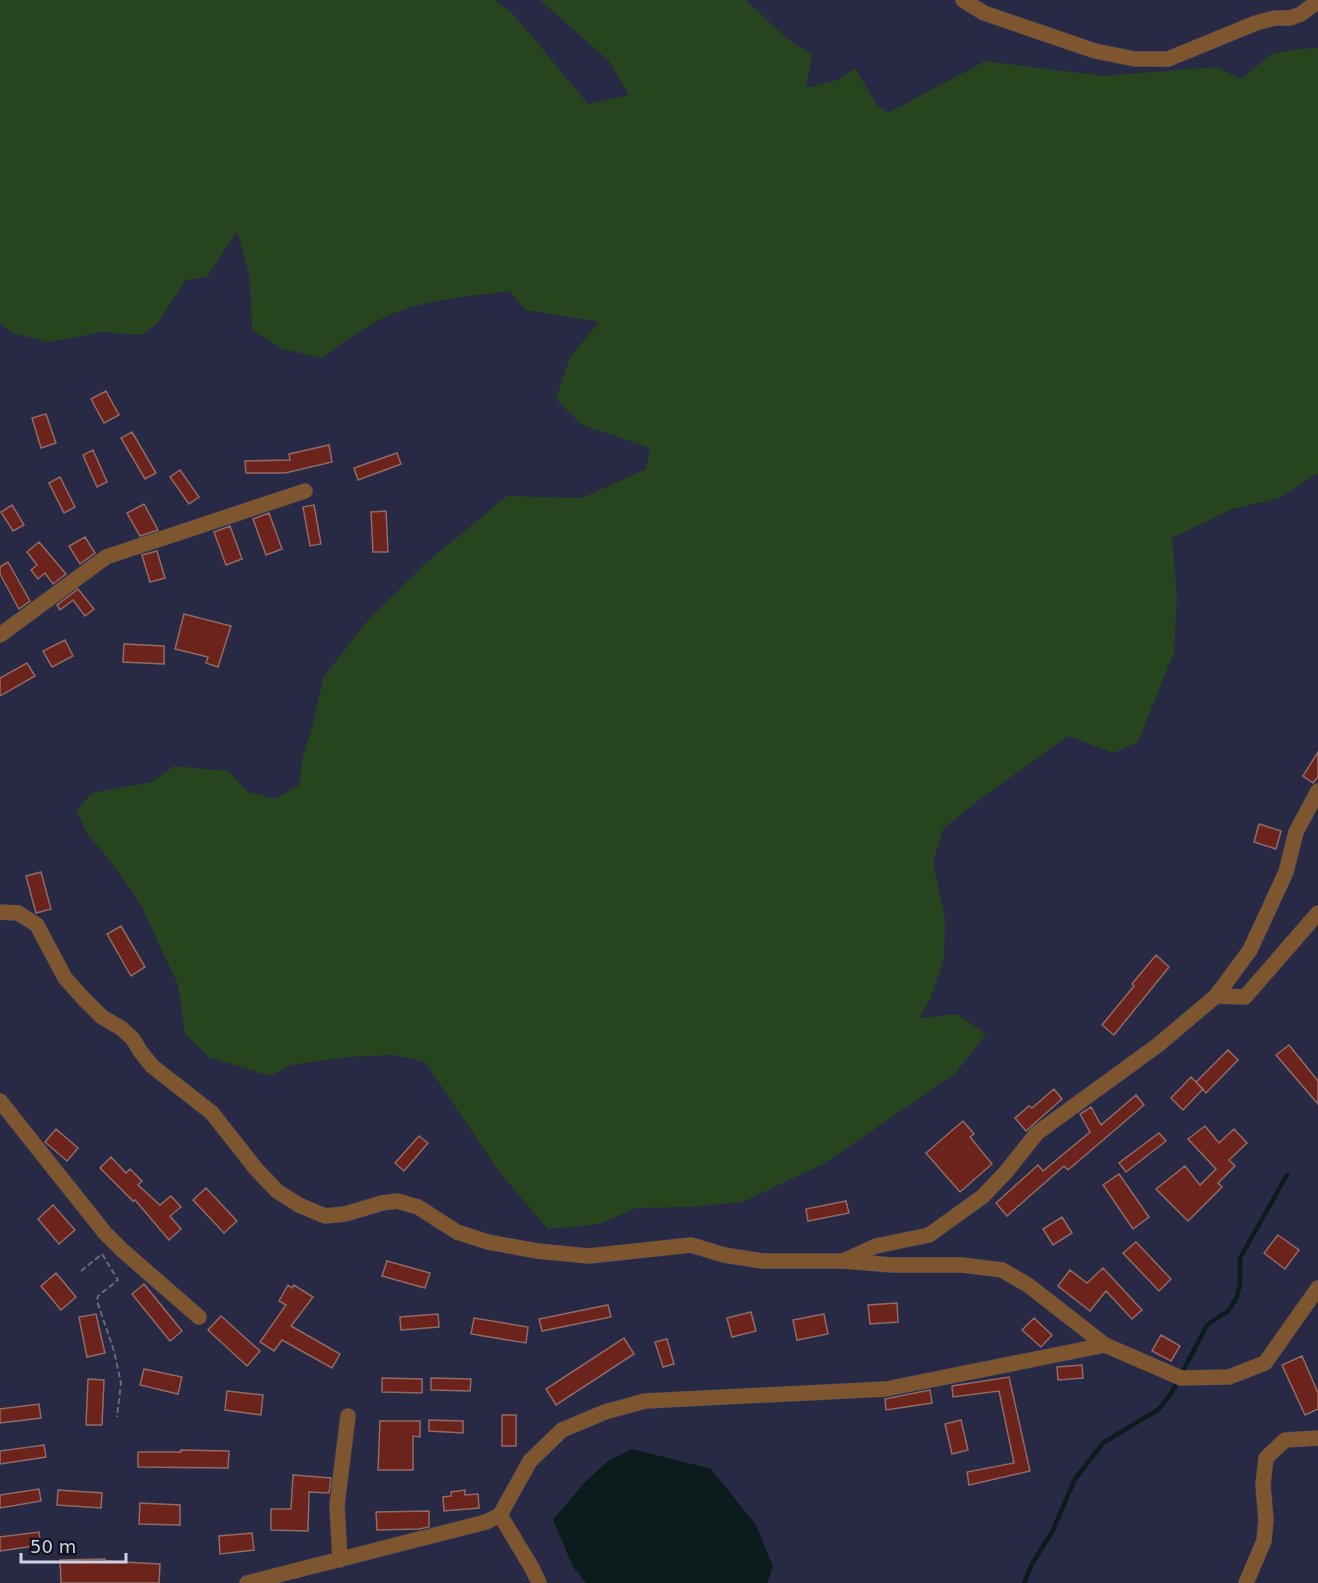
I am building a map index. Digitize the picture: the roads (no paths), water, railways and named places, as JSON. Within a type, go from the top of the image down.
[{"type":"street","points":[[963,0],[984,13],[1095,51],[1135,59],[1168,59],[1256,23],[1301,14],[1318,1]]},
{"type":"street","points":[[0,635],[106,557],[305,491]]},
{"type":"street","points":[[843,1261],[876,1246],[929,1235],[982,1197],[1006,1172],[1037,1133],[1158,1045],[1216,996],[1250,950],[1286,872],[1296,832],[1318,791]]},
{"type":"street","points":[[0,912],[18,913],[38,925],[65,978],[89,1004],[102,1017],[121,1028],[133,1039],[140,1052],[159,1072],[212,1113],[256,1169],[277,1191],[299,1205],[325,1216],[345,1214],[397,1201],[418,1206],[458,1232],[488,1242],[537,1251],[589,1256],[691,1245],[724,1255],[762,1261],[962,1265],[1002,1270],[1028,1285],[1104,1345],[1181,1378],[1229,1377],[1264,1363],[1318,1288]]},
{"type":"street","points":[[1216,996],[1245,997],[1318,913]]},
{"type":"street","points":[[0,1101],[114,1242],[199,1317]]},
{"type":"street","points":[[247,1583],[486,1522],[500,1515],[530,1461],[562,1430],[605,1412],[645,1401],[886,1389],[1104,1345]]},
{"type":"street","points":[[340,1560],[337,1504],[348,1416]]},
{"type":"street","points":[[1237,1583],[1249,1577],[1264,1541],[1266,1520],[1263,1485],[1266,1458],[1285,1440],[1318,1438]]},
{"type":"street","points":[[500,1515],[532,1568],[538,1583]]},
{"type":"waterway","points":[[1024,1583],[1032,1564],[1052,1532],[1075,1479],[1103,1443],[1159,1409],[1172,1392],[1207,1325],[1228,1311],[1237,1297],[1240,1283],[1240,1258],[1287,1175]]}]
